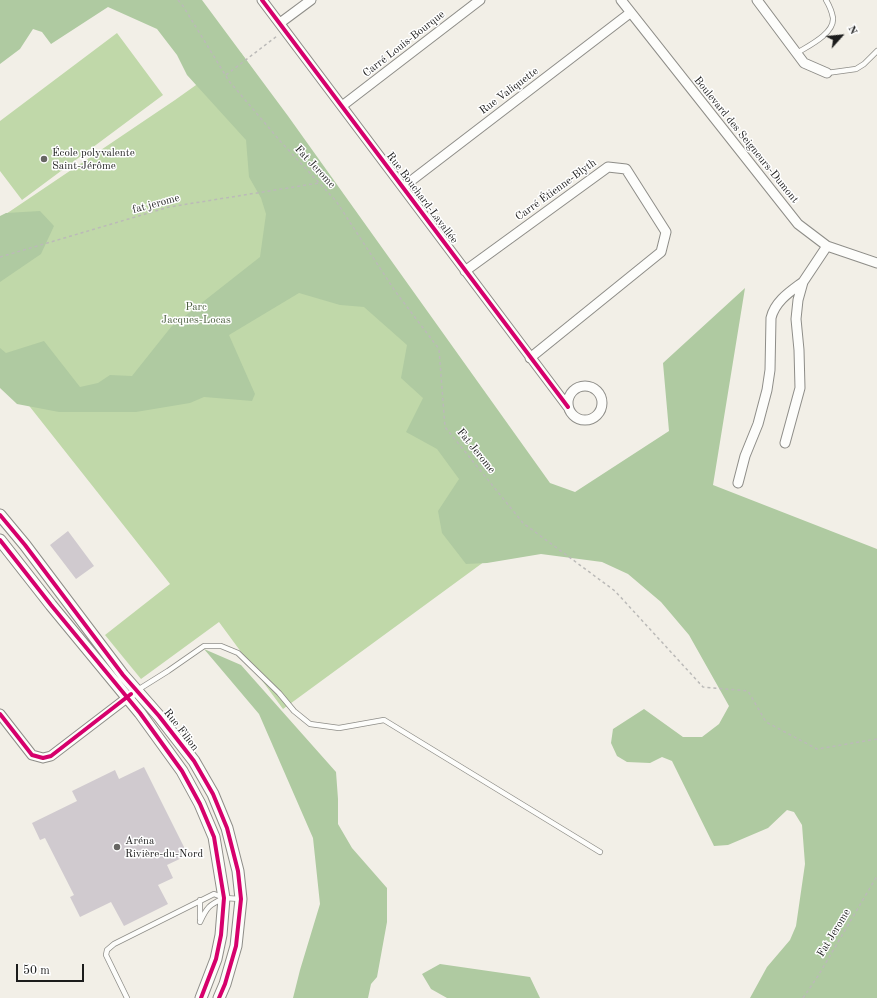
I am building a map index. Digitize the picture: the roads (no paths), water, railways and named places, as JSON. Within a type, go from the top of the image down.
[{"type":"street","name":"Rue Bouchard-Lavallée","points":[[262,0],[568,407]]},
{"type":"street","points":[[282,27],[311,0]]},
{"type":"street","name":"Carré Louis-Bourque","points":[[342,106],[480,0]]},
{"type":"street","name":"Boulevard des Seigneurs-Dumont","points":[[621,0],[798,224],[827,246],[877,263]]},
{"type":"street","points":[[757,0],[804,63],[827,73]]},
{"type":"street","name":"Rue Valiquette","points":[[403,187],[630,13]]},
{"type":"street","name":"Carré Étienne-Blyth","points":[[465,271],[608,167],[626,169],[666,232],[661,252],[530,358]]},
{"type":"street","points":[[785,443],[800,388],[800,350],[796,318],[798,300],[803,282],[827,246]]},
{"type":"street","points":[[738,483],[745,456],[758,424],[767,390],[770,370],[771,318],[773,310],[777,304],[803,282]]},
{"type":"street","name":"Rue Filion","points":[[0,515],[25,545],[136,690],[159,716],[194,761],[213,794],[227,828],[238,871],[240,899],[236,946],[225,984],[219,998]]},
{"type":"street","name":"Rue Filion","points":[[0,540],[51,605],[140,713],[182,771],[200,804],[214,837],[224,898],[221,935],[216,959],[201,998]]},
{"type":"street","points":[[0,714],[32,755],[43,758],[51,756],[136,690]]},
{"type":"lane","points":[[797,53],[823,36],[830,28],[833,19],[826,0]]},
{"type":"lane","points":[[827,73],[856,69],[864,64],[877,51]]},
{"type":"lane","points":[[136,690],[168,671],[204,646],[221,646],[238,653],[279,693],[294,710],[310,724],[339,728],[384,720],[600,852]]},
{"type":"lane","points":[[127,998],[106,955],[107,950],[114,944],[214,894],[224,898],[240,899]]},
{"type":"lane","points":[[200,900],[200,922],[206,909],[214,902],[224,898]]},
{"type":"place","name":"École polyvalente Saint-Jérôme","points":[[44,159]]},
{"type":"place","name":"Aréna Rivière-du-Nord","points":[[117,847]]},
{"type":"park label","name":"Parc Jacques-Locas","points":[[196,313]]}]
